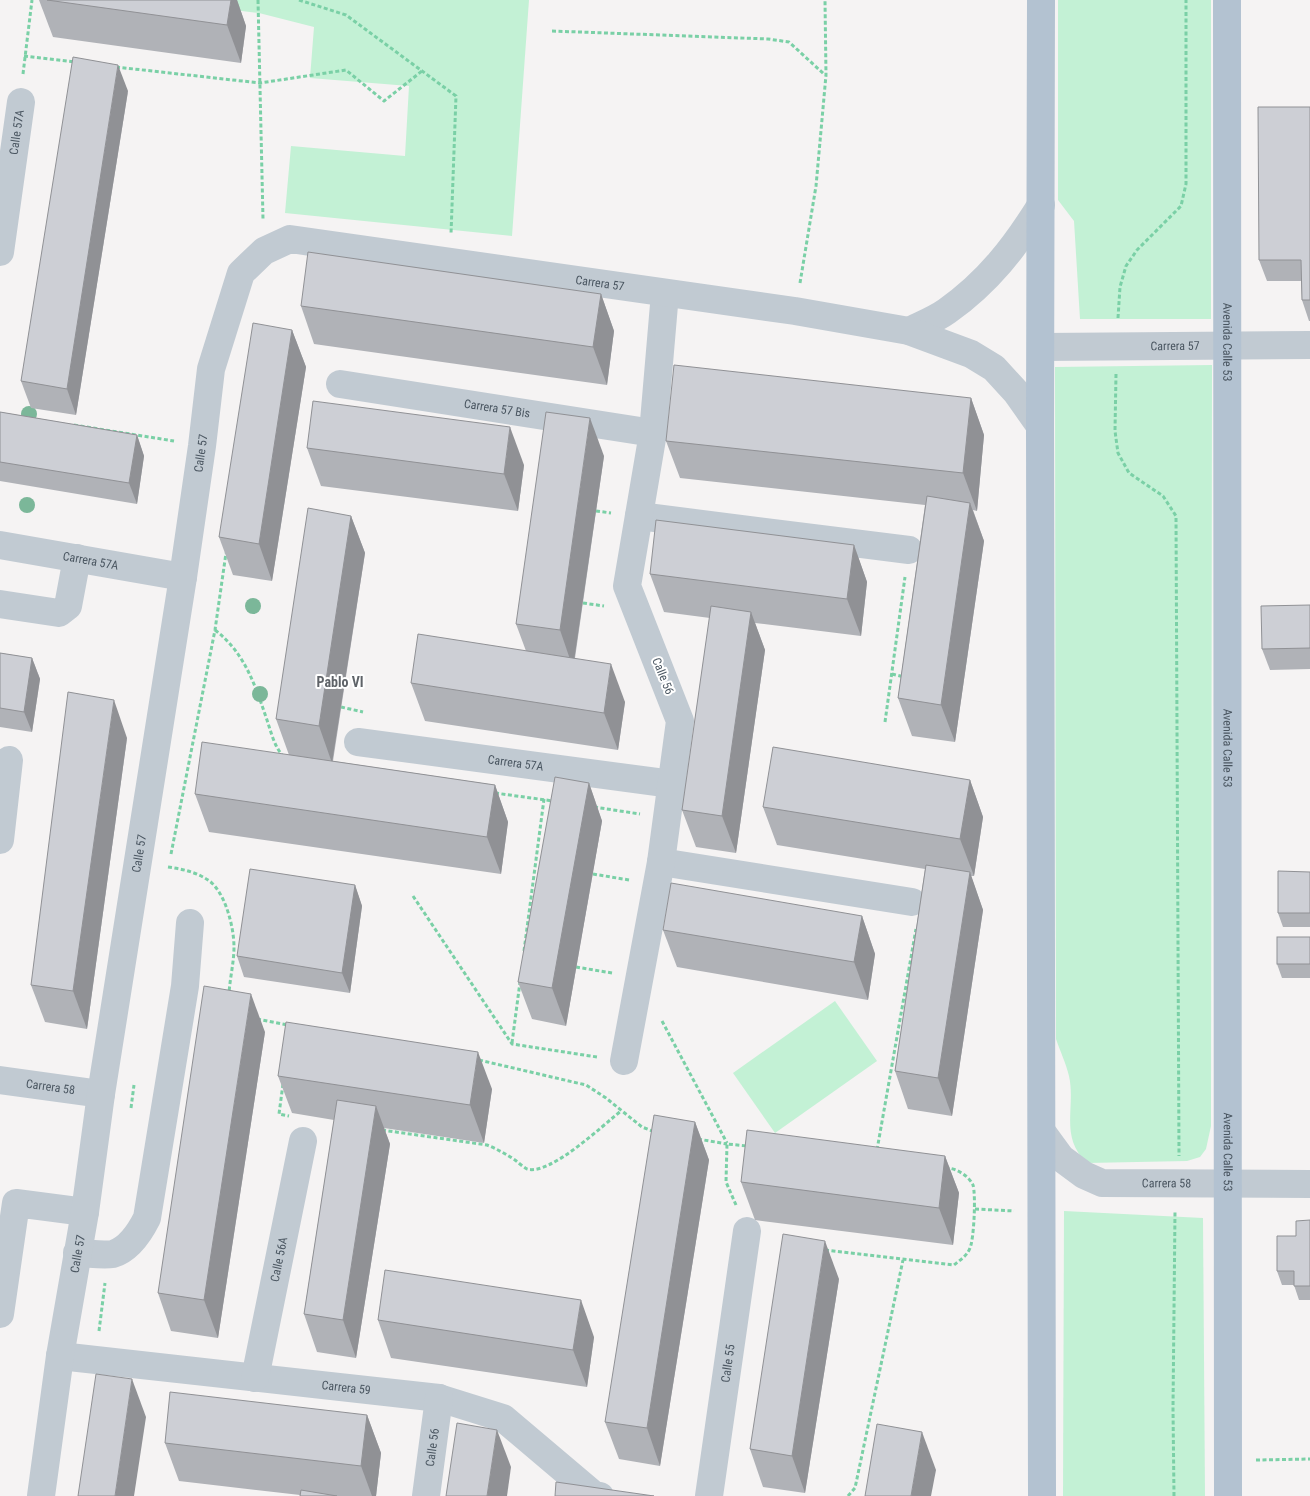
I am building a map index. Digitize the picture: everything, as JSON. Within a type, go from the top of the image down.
[{"type":"main road","points":[[1041,0],[1042,1496]]},
{"type":"main road","name":"Avenida Calle 53","points":[[1227,0],[1228,1496]]},
{"type":"street","name":"Calle 57A","points":[[0,252],[21,102]]},
{"type":"street","points":[[909,331],[946,312],[973,290],[997,267],[1019,241],[1041,205]]},
{"type":"street","name":"Carrera 57","points":[[290,239],[795,311],[909,331],[970,354],[994,368],[1016,392],[1040,426]]},
{"type":"street","name":"Calle 57","points":[[41,1496],[60,1356],[85,1212],[183,577],[211,369],[241,273],[264,251],[290,239]]},
{"type":"street","name":"Calle 56","points":[[624,1061],[638,977],[659,874],[680,721],[627,586],[653,433],[665,293]]},
{"type":"street","name":"Carrera 57","points":[[1041,347],[1310,345]]},
{"type":"street","name":"Carrera 57 Bis","points":[[340,384],[653,433]]},
{"type":"street","points":[[639,516],[909,550]]},
{"type":"street","name":"Carrera 57A","points":[[0,545],[183,577]]},
{"type":"street","points":[[0,604],[59,613],[68,606],[77,558]]},
{"type":"street","name":"Carrera 57A","points":[[358,742],[672,784]]},
{"type":"street","points":[[0,840],[9,760]]},
{"type":"street","points":[[659,874],[912,902]]},
{"type":"street","points":[[77,1253],[109,1254],[123,1249],[132,1242],[147,1218],[185,986],[190,922]]},
{"type":"street","name":"Carrera 58","points":[[0,1080],[102,1094]]},
{"type":"street","name":"Calle 56A","points":[[255,1378],[299,1129]]},
{"type":"street","name":"Carrera 58","points":[[1042,1132],[1061,1158],[1084,1175],[1102,1183],[1310,1184]]},
{"type":"street","points":[[0,1314],[16,1203],[85,1212]]},
{"type":"street","name":"Calle 55","points":[[708,1496],[746,1231]]},
{"type":"street","name":"Carrera 59","points":[[60,1356],[440,1398],[504,1418],[594,1495],[600,1496]]},
{"type":"street","name":"Calle 56","points":[[426,1496],[440,1398]]},
{"type":"path","points":[[21,102],[24,56],[32,0]]},
{"type":"path","points":[[258,0],[264,251]]},
{"type":"path","points":[[299,0],[346,15],[456,96],[450,262]]},
{"type":"path","points":[[795,311],[816,186],[826,75],[825,0]]},
{"type":"path","points":[[1174,1496],[1174,1220],[1180,1184],[1176,516],[1162,496],[1130,473],[1118,453],[1115,431],[1120,287],[1126,266],[1137,250],[1181,206],[1186,184],[1186,0]]},
{"type":"path","points":[[552,31],[768,39],[788,42],[826,75]]},
{"type":"path","points":[[24,56],[83,63]]},
{"type":"path","points":[[112,66],[260,83],[346,70],[384,101],[422,71]]},
{"type":"path","points":[[67,424],[202,446]]},
{"type":"path","points":[[166,876],[215,630],[228,543]]},
{"type":"path","points":[[885,722],[909,550]]},
{"type":"path","points":[[892,674],[910,678]]},
{"type":"path","points":[[523,956],[548,767]]},
{"type":"path","points":[[593,874],[659,874]]},
{"type":"path","points":[[413,896],[512,1044],[624,1061]]},
{"type":"path","points":[[877,1152],[921,901],[912,902]]},
{"type":"path","points":[[576,967],[638,977]]},
{"type":"path","points":[[512,1044],[520,975]]},
{"type":"path","points":[[251,1018],[291,1026]]},
{"type":"path","points":[[662,1021],[727,1144],[726,1182],[746,1231]]},
{"type":"path","points":[[472,1058],[586,1085],[606,1098],[642,1127],[656,1132]]},
{"type":"path","points":[[284,1075],[279,1114],[299,1129]]},
{"type":"path","points":[[129,1117],[135,1078]]},
{"type":"path","points":[[382,1130],[487,1145],[498,1149],[526,1169],[538,1170],[566,1155],[621,1111]]},
{"type":"path","points":[[691,1138],[756,1148]]},
{"type":"path","points":[[824,1250],[954,1265],[961,1260],[971,1247],[974,1209],[973,1186],[958,1171],[942,1168]]},
{"type":"path","points":[[974,1209],[1042,1211]]},
{"type":"path","points":[[96,1360],[109,1254]]},
{"type":"path","points":[[848,1496],[855,1488],[903,1260]]},
{"type":"path","points":[[1228,1460],[1310,1459]]},
{"type":"green space","points":[[153,0],[529,0],[512,236],[285,213],[291,146],[405,156],[409,86],[310,78],[314,27],[259,13]]},
{"type":"green space","points":[[1058,0],[1211,0],[1211,319],[1080,319],[1074,221],[1058,200]]},
{"type":"green space","points":[[1212,365],[1211,1126],[1206,1149],[1200,1157],[1187,1161],[1087,1163],[1078,1153],[1073,1143],[1070,1121],[1071,1088],[1065,1062],[1056,1039],[1055,367]]},
{"type":"green space","points":[[835,1001],[877,1061],[775,1133],[733,1073]]},
{"type":"green space","points":[[1064,1211],[1203,1218],[1205,1496],[1063,1496]]},
{"type":"building","points":[[47,0],[231,0],[227,25]]},
{"type":"building","points":[[73,57],[118,65],[67,389],[21,381]]},
{"type":"building","points":[[1258,107],[1310,107],[1310,300],[1302,300],[1301,260],[1259,260]]},
{"type":"building","points":[[308,252],[601,294],[593,347],[301,306]]},
{"type":"building","points":[[253,323],[292,330],[259,544],[219,537]]},
{"type":"building","points":[[674,365],[971,398],[963,473],[666,441]]},
{"type":"building","points":[[313,401],[510,427],[504,474],[307,448]]},
{"type":"building","points":[[0,412],[137,435],[129,483],[0,462]]},
{"type":"building","points":[[546,412],[590,418],[560,630],[516,624]]},
{"type":"building","points":[[927,496],[970,503],[941,705],[898,698]]},
{"type":"building","points":[[308,508],[351,516],[319,726],[276,719]]},
{"type":"building","points":[[656,520],[854,545],[847,599],[650,574]]},
{"type":"building","points":[[1310,605],[1310,648],[1262,649],[1261,606]]},
{"type":"building","points":[[711,606],[751,612],[722,816],[682,810]]},
{"type":"building","points":[[418,634],[611,664],[604,713],[411,683]]},
{"type":"building","points":[[0,653],[32,658],[24,712],[0,708]]},
{"type":"building","points":[[68,692],[114,700],[73,991],[31,985]]},
{"type":"building","points":[[202,742],[495,785],[487,837],[195,794]]},
{"type":"building","points":[[773,747],[970,780],[960,839],[763,807]]},
{"type":"building","points":[[555,777],[589,783],[552,988],[518,982]]},
{"type":"building","points":[[926,865],[970,872],[938,1078],[895,1071]]},
{"type":"building","points":[[250,869],[355,885],[342,973],[237,956]]},
{"type":"building","points":[[1278,871],[1310,872],[1310,913],[1278,913]]},
{"type":"building","points":[[671,883],[862,916],[854,962],[663,930]]},
{"type":"building","points":[[1277,937],[1310,937],[1310,964],[1277,964]]},
{"type":"building","points":[[204,986],[251,994],[204,1300],[158,1293]]},
{"type":"building","points":[[286,1022],[478,1052],[470,1105],[278,1076]]},
{"type":"building","points":[[337,1100],[376,1106],[343,1320],[304,1314]]},
{"type":"building","points":[[654,1115],[695,1122],[647,1428],[605,1422]]},
{"type":"building","points":[[747,1130],[945,1156],[939,1208],[741,1182]]},
{"type":"building","points":[[1310,1220],[1310,1286],[1294,1286],[1294,1271],[1277,1271],[1277,1236],[1296,1236],[1296,1221]]},
{"type":"building","points":[[783,1234],[825,1241],[792,1456],[750,1449]]},
{"type":"building","points":[[385,1270],[581,1300],[573,1350],[378,1320]]},
{"type":"building","points":[[96,1374],[132,1379],[115,1496],[78,1496]]},
{"type":"building","points":[[170,1392],[367,1415],[361,1466],[165,1443]]},
{"type":"building","points":[[457,1423],[497,1430],[487,1496],[446,1496]]},
{"type":"building","points":[[877,1424],[922,1432],[911,1496],[865,1496]]},
{"type":"building","points":[[556,1482],[654,1496],[555,1496]]},
{"type":"building","points":[[301,1490],[337,1496],[300,1496]]},
{"type":"district","name":"Pablo VI","points":[[340,682]]}]
